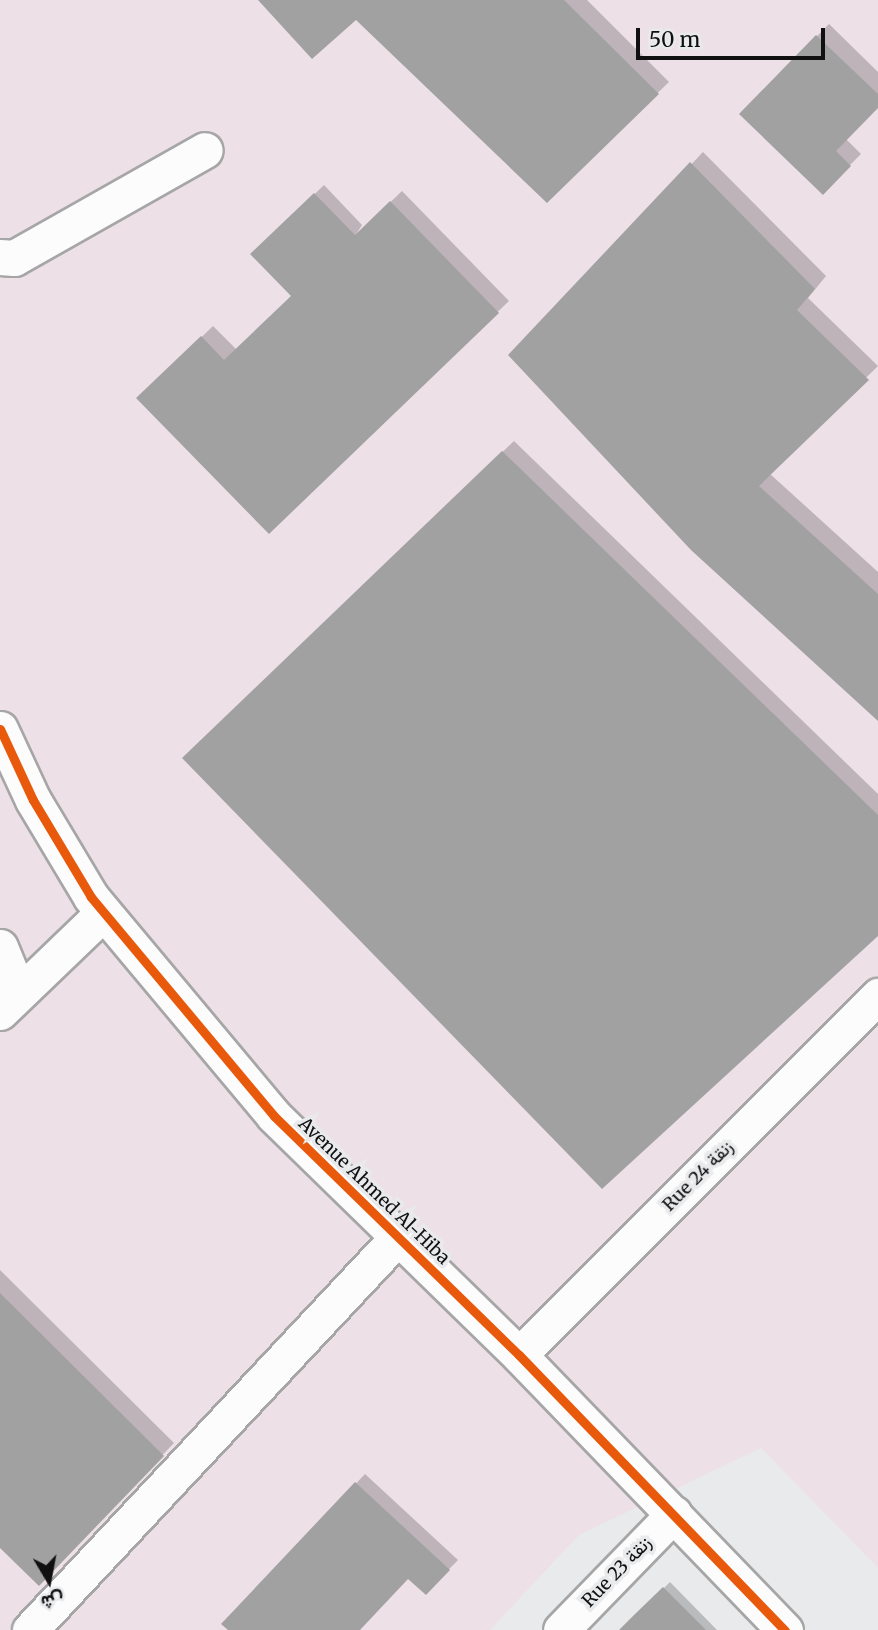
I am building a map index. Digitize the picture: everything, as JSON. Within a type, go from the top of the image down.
[{"type":"street","points":[[0,257],[14,258],[205,150]]},
{"type":"street","name":"Avenue Ahmed Al-Hiba","points":[[0,729],[33,800],[103,913],[274,1116],[519,1355],[785,1630]]},
{"type":"street","points":[[9,1001],[103,913]]},
{"type":"street","points":[[0,947],[9,1001]]},
{"type":"street","name":"Rue 24 زنقة","points":[[519,1355],[878,996]]},
{"type":"street","points":[[30,1630],[398,1237]]},
{"type":"street","name":"Rue 23 زنقة","points":[[561,1630],[674,1514]]},
{"type":"shaded area","points":[[0,0],[878,0],[878,1568],[761,1448],[579,1535],[490,1630],[0,1630]]},
{"type":"building","points":[[258,0],[564,0],[659,94],[547,203],[356,20],[312,59]]},
{"type":"building","points":[[816,35],[878,94],[878,108],[836,151],[851,166],[823,195],[739,114]]},
{"type":"building","points":[[690,162],[815,289],[797,310],[869,380],[759,486],[878,594],[878,721],[691,550],[508,355]]},
{"type":"building","points":[[314,193],[355,235],[390,201],[499,313],[269,534],[136,398],[201,336],[224,360],[291,296],[250,254]]},
{"type":"building","points":[[502,451],[878,815],[878,936],[602,1189],[182,758]]},
{"type":"building","points":[[0,1293],[164,1456],[39,1586],[0,1548]]},
{"type":"building","points":[[355,1482],[450,1570],[426,1595],[408,1579],[360,1630],[228,1630],[221,1624]]},
{"type":"building","points":[[663,1587],[706,1630],[619,1630],[634,1615]]},
{"type":"cycle path","points":[[0,729],[33,800],[91,897],[274,1116],[519,1355],[785,1630]]}]
